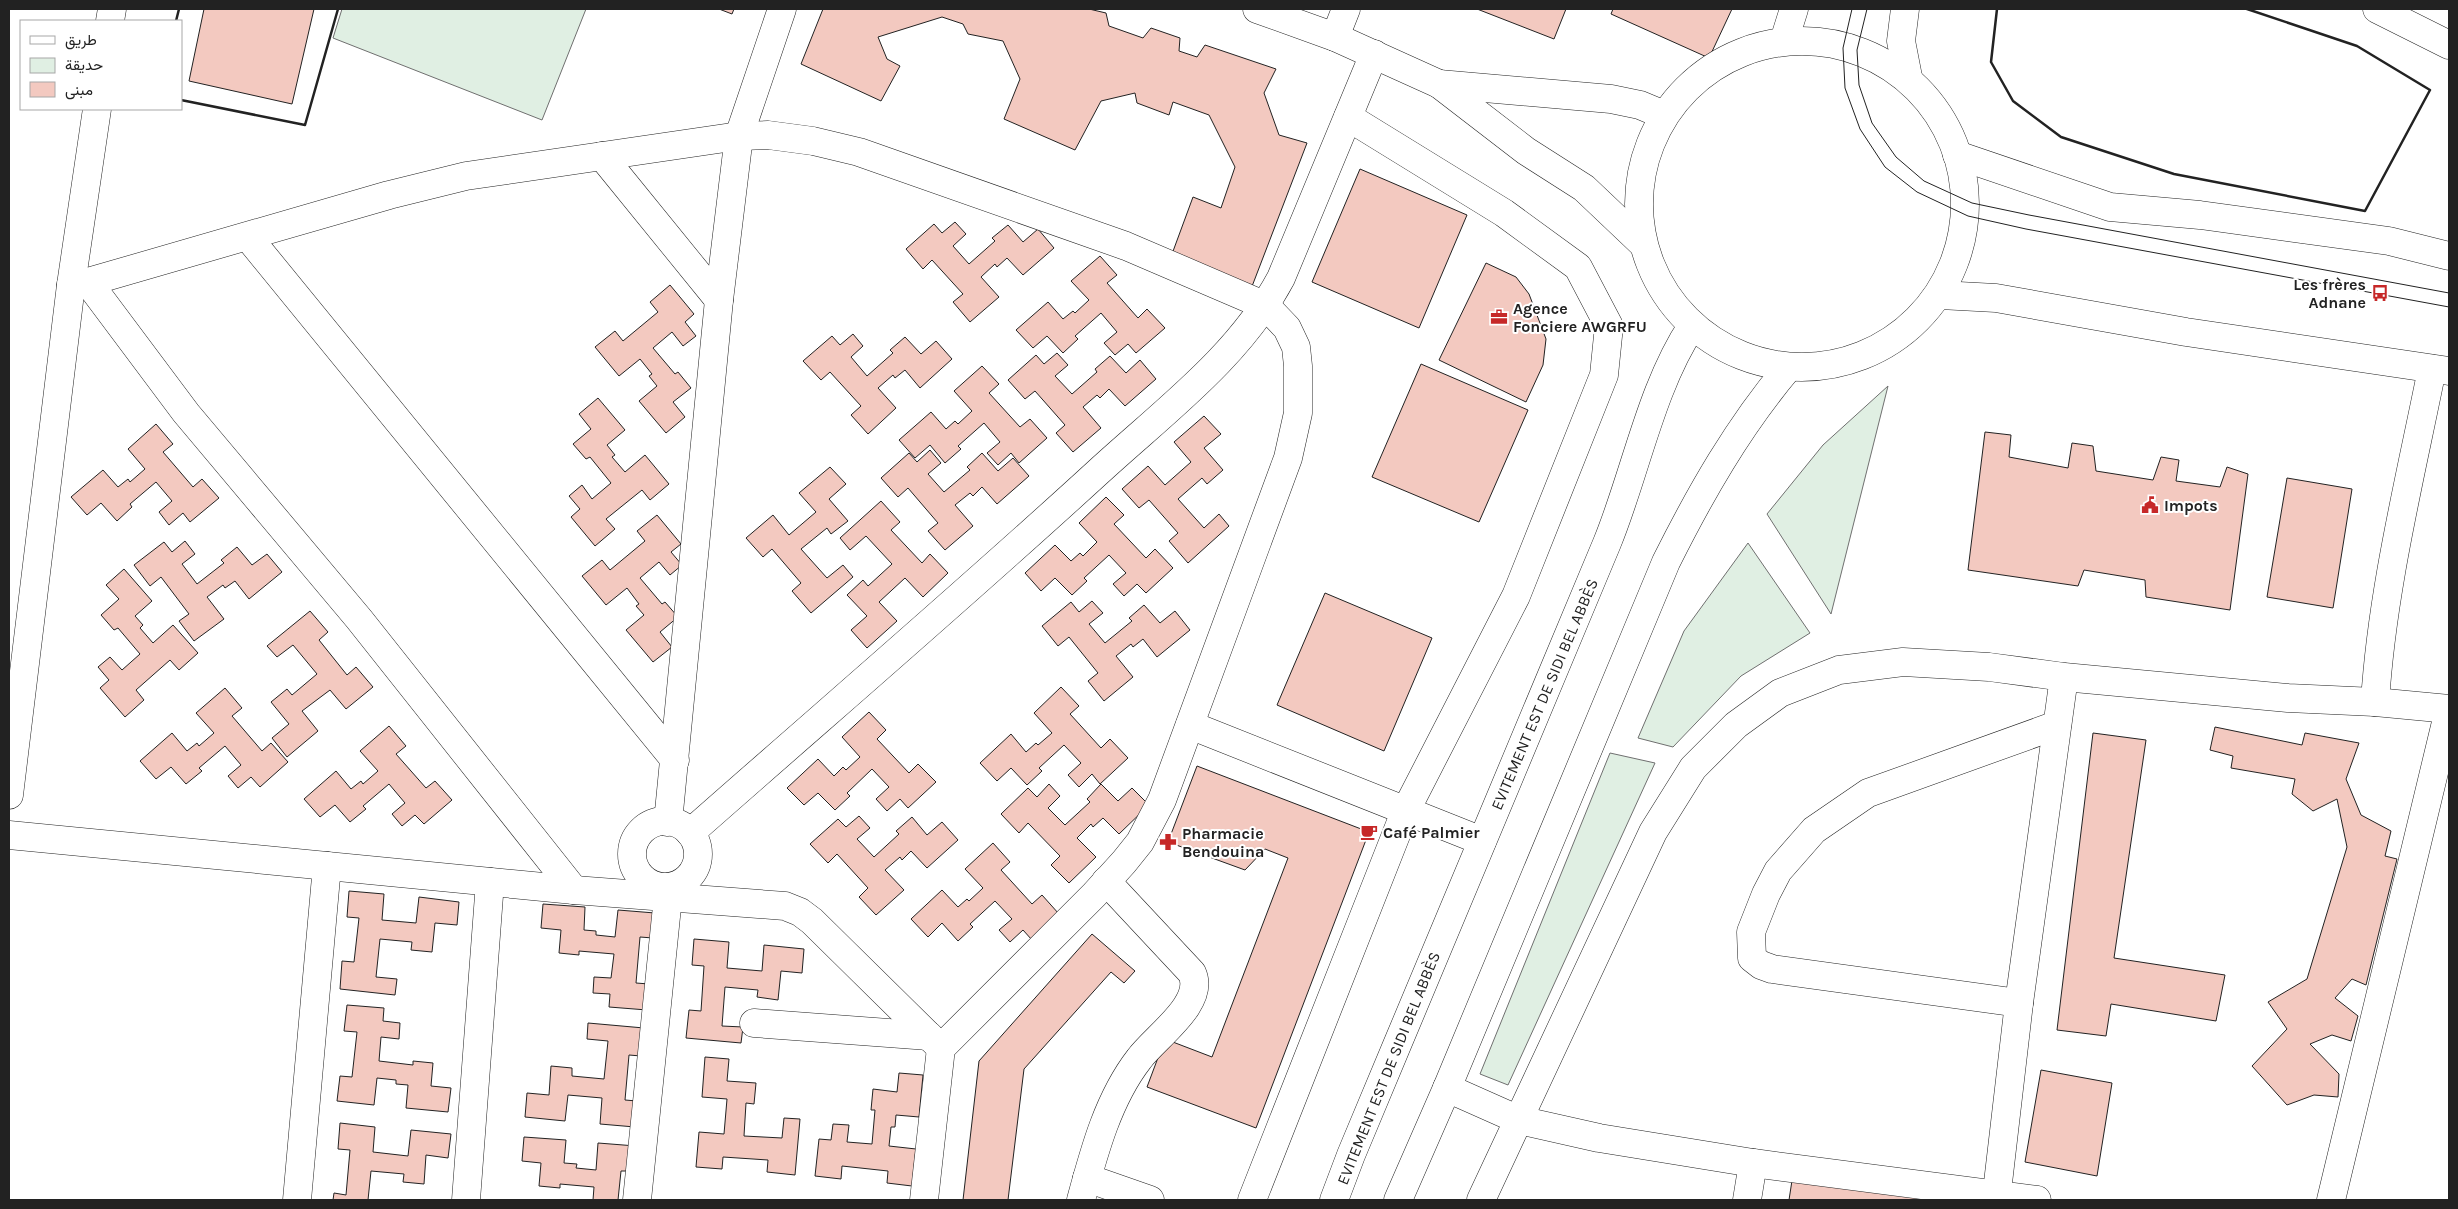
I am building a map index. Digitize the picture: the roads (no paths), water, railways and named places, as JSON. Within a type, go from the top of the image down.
[{"type":"main road","points":[[668,892],[690,877],[696,867],[698,855],[696,843],[679,827],[675,760],[719,300],[740,136],[782,9]]},
{"type":"main road","points":[[1258,9],[1335,37],[1439,84],[1526,152],[1584,188],[1642,244]]},
{"type":"main road","points":[[1335,37],[1346,9]]},
{"type":"main road","points":[[1784,41],[1794,9]]},
{"type":"main road","points":[[1905,9],[1901,41],[1908,77]]},
{"type":"main road","points":[[2377,9],[2449,45]]},
{"type":"main road","points":[[1784,41],[1843,48],[1874,56],[1908,77],[1937,108],[1957,155],[1968,216],[1958,260],[1940,295],[1899,337],[1846,362],[1788,368],[1753,361],[1729,350],[1692,326],[1662,289],[1642,244],[1638,210],[1640,177],[1649,145],[1664,115],[1682,92],[1704,73],[1728,57],[1755,46],[1784,41]]},
{"type":"main road","points":[[668,892],[639,875],[634,866],[632,855],[634,844],[639,834],[647,827],[679,827],[1018,545],[1160,416],[1223,357],[1249,329],[1266,306],[1281,278],[1374,54]]},
{"type":"main road","points":[[1439,84],[1611,99],[1640,106],[1664,115]]},
{"type":"main road","points":[[9,795],[80,283],[97,110]]},
{"type":"main road","points":[[1252,1200],[1405,812],[1516,596],[1604,375],[1608,326],[1578,267],[1504,213],[1348,117]]},
{"type":"main road","points":[[80,283],[389,195],[466,176],[740,136],[768,135],[812,141],[859,152],[1126,246],[1266,306],[1286,328],[1296,347],[1300,388],[1295,434],[1288,458],[1162,800],[1140,842],[1106,881],[935,1042],[924,1200]]},
{"type":"main road","points":[[1957,155],[2110,207],[2200,215],[2370,239],[2449,256]]},
{"type":"main road","points":[[602,156],[719,300]]},
{"type":"main road","points":[[248,236],[675,760]]},
{"type":"main road","points":[[80,283],[359,619],[574,890]]},
{"type":"main road","points":[[1940,295],[1996,298],[2186,332],[2441,370],[2393,560],[2379,647],[2376,702]]},
{"type":"main road","name":"EVITEMENT EST DE SIDI BEL ABBÈS","points":[[1334,1200],[1351,1155],[1608,540],[1661,390],[1679,346],[1692,326]]},
{"type":"main road","points":[[1398,1200],[1447,1088],[1666,562],[1698,498],[1746,424],[1788,368]]},
{"type":"main road","points":[[1481,1200],[1653,832],[1693,768],[1736,726],[1780,693],[1839,670],[1903,662],[1989,667],[2064,677],[2288,698],[2376,702],[2449,709],[2331,1200]]},
{"type":"main road","points":[[1997,1198],[2019,1003],[2064,677]]},
{"type":"main road","points":[[1190,725],[1482,841]]},
{"type":"main road","points":[[2019,1003],[1772,969],[1761,965],[1752,958],[1751,932],[1766,894],[1778,871],[1814,830],[1868,793],[2057,725]]},
{"type":"main road","points":[[9,835],[574,890],[668,892],[771,904],[800,912],[935,1042]]},
{"type":"main road","points":[[297,1200],[327,866]]},
{"type":"main road","points":[[1106,881],[1192,973],[1195,980],[1195,989],[1186,1008],[1139,1059],[1124,1082],[1106,1118],[1084,1189],[1150,1200]]},
{"type":"main road","points":[[466,1200],[490,882]]},
{"type":"main road","points":[[637,1200],[668,892]]},
{"type":"main road","points":[[754,1023],[935,1042]]},
{"type":"main road","points":[[1447,1088],[1519,1120],[1599,1138],[1753,1163],[1997,1198],[2037,1200]]},
{"type":"main road","points":[[1747,1200],[1753,1163]]},
{"type":"tram line","points":[[1852,9],[1843,48],[1845,88],[1860,129],[1885,167],[1917,192],[1968,216],[2026,229],[2449,307]]},
{"type":"tram line","points":[[1867,9],[1857,50],[1859,85],[1872,123],[1896,157],[1924,181],[1972,203],[2449,293]]},
{"type":"place","name":"Les frères Adnane","points":[[2380,293]]},
{"type":"place","name":"Agence Fonciere AWGRFU","points":[[1499,317]]},
{"type":"place","name":"Impots","points":[[2150,505]]},
{"type":"place","name":"Café Palmier","points":[[1369,832]]},
{"type":"place","name":"Pharmacie Bendouina","points":[[1168,842]]}]
